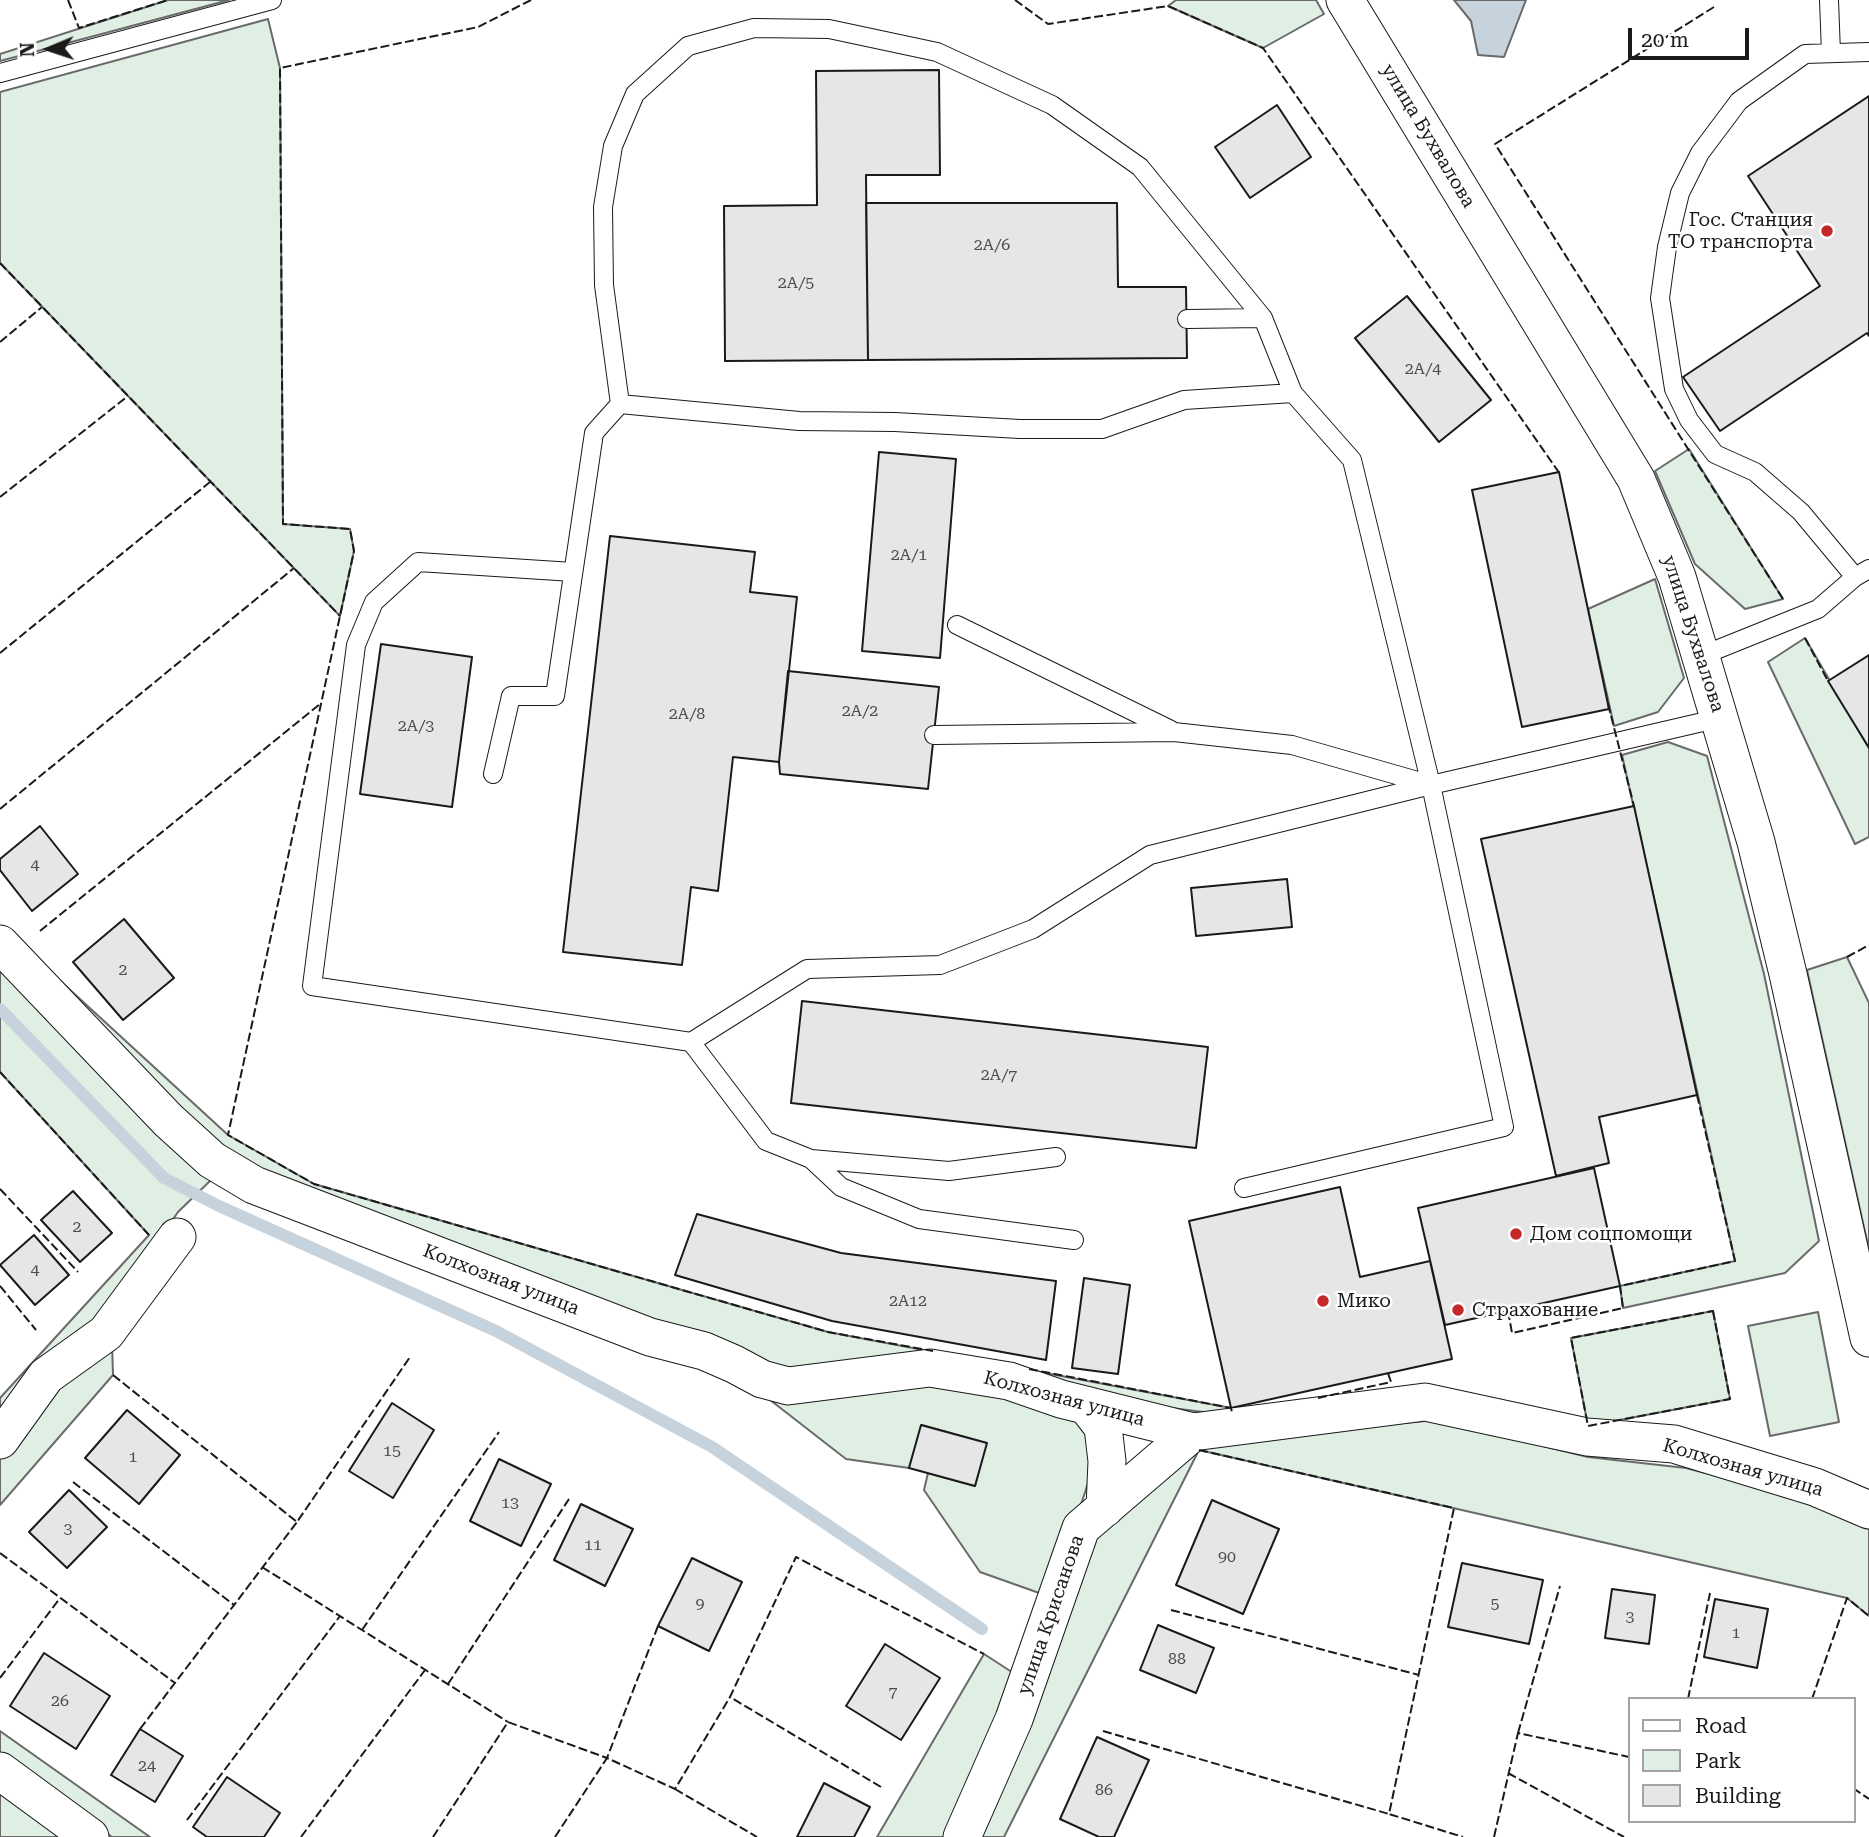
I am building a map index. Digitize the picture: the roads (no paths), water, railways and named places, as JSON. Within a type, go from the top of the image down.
[{"type":"street","name":"улица Бухвалова","points":[[1345,0],[1636,479],[1677,577],[1756,842],[1869,1338]]},
{"type":"street","name":"Колхозная улица","points":[[0,944],[168,1120],[212,1160],[254,1185],[650,1337],[704,1351],[762,1379],[788,1386],[930,1368],[1009,1381],[1086,1405],[1193,1432],[1425,1402],[1587,1437],[1674,1444],[1815,1487],[1869,1510]]},
{"type":"street","points":[[0,1440],[46,1376],[106,1333],[177,1237]]},
{"type":"street","points":[[1086,1405],[1103,1427],[1107,1461],[1105,1508]]},
{"type":"street","name":"улица Крисанова","points":[[962,1837],[1014,1719],[1081,1528],[1193,1432]]},
{"type":"street","points":[[0,1771],[90,1837]]},
{"type":"lane","points":[[0,73],[272,0]]},
{"type":"lane","points":[[1829,0],[1830,53]]},
{"type":"lane","points":[[493,775],[511,696],[555,696],[594,433],[620,404],[604,285],[603,207],[613,146],[635,94],[688,46],[754,28],[829,29],[937,52],[1052,105],[1140,167],[1263,318],[1293,393],[1352,460],[1431,785],[1504,1127],[1244,1188]]},
{"type":"lane","points":[[1701,656],[1818,609],[1862,573],[1801,512],[1755,472],[1715,454],[1689,420],[1674,389],[1660,298],[1667,247],[1680,193],[1700,153],[1739,101],[1805,54],[1869,52]]},
{"type":"lane","points":[[1187,319],[1263,318]]},
{"type":"lane","points":[[620,404],[799,421],[895,422],[1020,429],[1102,429],[1184,400],[1293,393]]},
{"type":"lane","points":[[573,572],[418,562],[374,603],[356,645],[312,986],[691,1042],[807,969],[940,965],[1033,929],[1150,855],[1431,785],[1720,718]]},
{"type":"lane","points":[[957,625],[1174,732]]},
{"type":"lane","points":[[933,734],[1174,732],[1292,746],[1431,785]]},
{"type":"lane","points":[[691,1042],[766,1141],[811,1159],[949,1171],[1056,1157]]},
{"type":"lane","points":[[811,1159],[841,1187],[919,1219],[1074,1240]]},
{"type":"waterway","points":[[0,1009],[164,1178],[219,1206],[496,1331],[712,1447],[982,1629]]},
{"type":"place","name":"Гос. Станция ТО транспорта","points":[[1827,231]]},
{"type":"place","name":"Дом соцпомощи","points":[[1516,1234]]},
{"type":"place","name":"Мико","points":[[1323,1301]]},
{"type":"place","name":"Страхование","points":[[1458,1310]]}]
